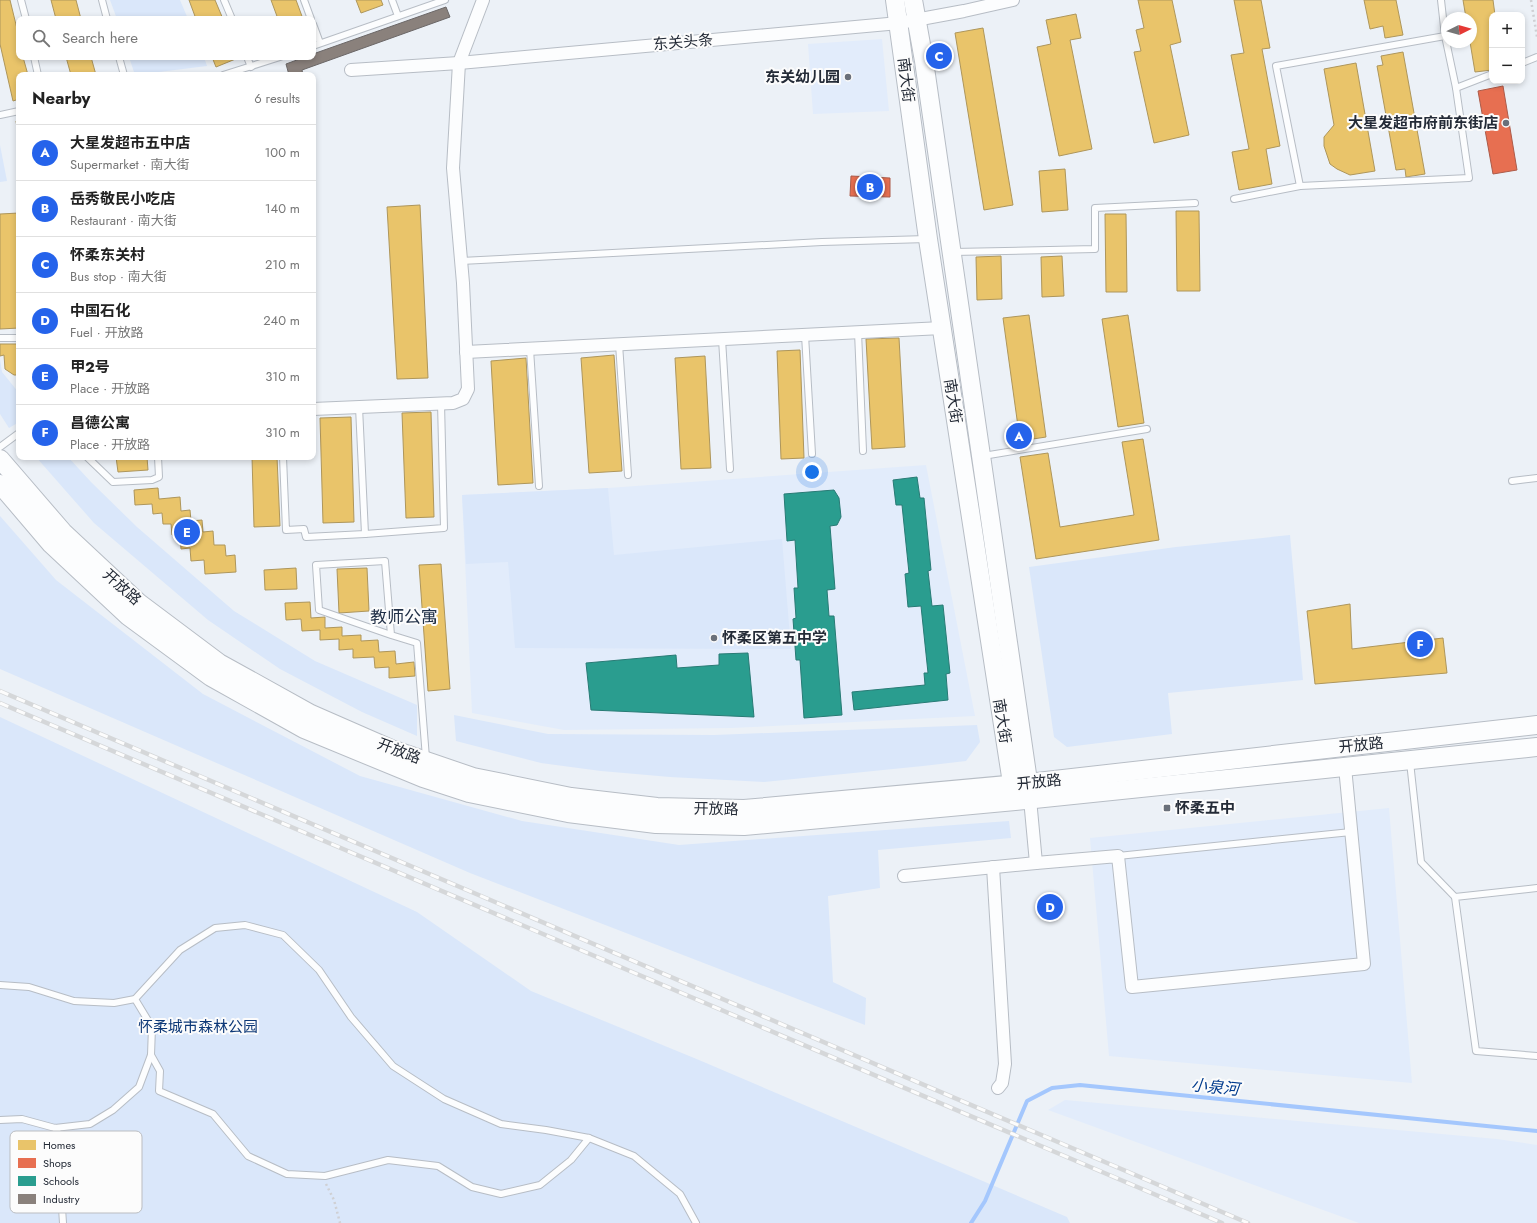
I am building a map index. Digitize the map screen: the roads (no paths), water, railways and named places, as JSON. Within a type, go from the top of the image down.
[{"type":"main road","name":"南大街","points":[[895,0],[928,239],[942,328],[1021,792]]},
{"type":"main road","name":"南大街","points":[[913,0],[952,252],[981,456],[1021,792]]},
{"type":"main road","name":"开放路","points":[[0,459],[63,532],[133,598],[219,663],[311,714],[391,749],[473,777],[571,797],[657,807],[744,809],[1021,792],[1345,767],[1537,746]]},
{"type":"main road","name":"开放路","points":[[0,484],[51,544],[128,616],[210,677],[304,729],[423,778],[468,793],[568,813],[656,824],[744,826],[1021,792],[1537,725]]},
{"type":"street","points":[[316,409],[454,403],[463,399],[466,394],[468,389],[461,261],[453,168],[459,63],[483,0]]},
{"type":"street","name":"东关头条","points":[[351,70],[459,63],[899,23],[1013,0]]},
{"type":"street","points":[[466,352],[942,328]]},
{"type":"street","points":[[904,876],[1118,856],[1132,987],[1364,964],[1345,767]]},
{"type":"street","points":[[1021,792],[1036,863]]},
{"type":"street","points":[[993,867],[1005,1064],[1002,1083],[998,1088]]},
{"type":"lane","points":[[21,0],[25,16]]},
{"type":"lane","points":[[102,0],[107,16]]},
{"type":"lane","points":[[224,0],[231,16]]},
{"type":"lane","points":[[304,0],[310,16]]},
{"type":"lane","points":[[392,0],[398,16]]},
{"type":"lane","points":[[316,45],[445,0]]},
{"type":"lane","points":[[1441,0],[1443,12]]},
{"type":"lane","points":[[316,32],[320,43]]},
{"type":"lane","points":[[1300,186],[1276,66],[1441,37]]},
{"type":"lane","points":[[1234,199],[1300,186],[1469,178],[1456,88],[1448,48]]},
{"type":"lane","points":[[1525,62],[1537,58]]},
{"type":"lane","points":[[35,60],[37,72]]},
{"type":"lane","points":[[119,60],[123,72]]},
{"type":"lane","points":[[248,60],[251,67]]},
{"type":"lane","points":[[234,72],[271,60]]},
{"type":"lane","points":[[1456,88],[1489,75]]},
{"type":"lane","points":[[0,115],[16,112]]},
{"type":"lane","points":[[952,252],[1095,249],[1095,208],[1196,203]]},
{"type":"lane","points":[[461,261],[822,242],[928,239]]},
{"type":"lane","points":[[858,332],[863,451]]},
{"type":"lane","points":[[806,335],[812,454]]},
{"type":"lane","points":[[0,338],[16,338]]},
{"type":"lane","points":[[722,339],[730,469]]},
{"type":"lane","points":[[619,344],[628,475]]},
{"type":"lane","points":[[530,349],[539,486]]},
{"type":"lane","points":[[283,460],[286,530],[304,529],[306,537],[444,528],[441,403]]},
{"type":"lane","points":[[359,407],[365,534]]},
{"type":"lane","points":[[981,456],[1147,429]]},
{"type":"lane","points":[[0,447],[16,435]]},
{"type":"lane","points":[[90,460],[113,482],[152,480],[159,477],[158,460]]},
{"type":"lane","points":[[1512,481],[1537,478]]},
{"type":"lane","points":[[391,635],[385,561],[316,565],[319,610],[391,635],[417,643],[426,761]]},
{"type":"lane","points":[[1410,760],[1421,862],[1455,897],[1476,1051],[1537,1056]]},
{"type":"lane","points":[[1118,856],[1351,832]]},
{"type":"lane","points":[[1455,897],[1537,888]]},
{"type":"lane","points":[[0,985],[29,987],[74,1001],[114,1003],[135,999],[180,950],[215,928],[245,925],[283,935],[319,970],[351,1017],[393,1066],[444,1098],[500,1124],[546,1130],[589,1138],[634,1156],[680,1194],[696,1223]]},
{"type":"lane","points":[[0,1120],[22,1119],[55,1128],[90,1124],[113,1110],[139,1087],[151,1056],[152,1027],[135,999]]},
{"type":"lane","points":[[151,1056],[160,1071],[159,1092],[213,1114],[248,1156],[287,1174],[325,1176],[388,1160],[438,1166],[472,1187],[501,1194],[540,1185],[571,1160],[589,1138]]},
{"type":"lane","points":[[62,1213],[63,1223]]},
{"type":"waterway","name":"小泉河","points":[[971,1223],[985,1201],[1027,1101],[1052,1088],[1080,1085],[1537,1131]]},
{"type":"railway","points":[[0,691],[1248,1223]]},
{"type":"railway","points":[[0,703],[1222,1223]]},
{"type":"place","name":"怀柔东关村","points":[[939,56]]},
{"type":"place","name":"东关幼儿园","points":[[848,77]]},
{"type":"place","name":"大星发超市府前东街店","points":[[1506,123]]},
{"type":"place","name":"岳秀敬民小吃店","points":[[870,187]]},
{"type":"place","name":"大星发超市五中店","points":[[1019,436]]},
{"type":"place","name":"甲2号","points":[[187,532]]},
{"type":"place","name":"怀柔区第五中学","points":[[714,638]]},
{"type":"place","name":"昌德公寓","points":[[1420,644]]},
{"type":"place","name":"怀柔五中","points":[[1167,808]]},
{"type":"place","name":"中国石化","points":[[1050,907]]},
{"type":"district","name":"教师公寓","points":[[404,617]]},
{"type":"park label","name":"怀柔城市森林公园","points":[[198,1027]]}]
